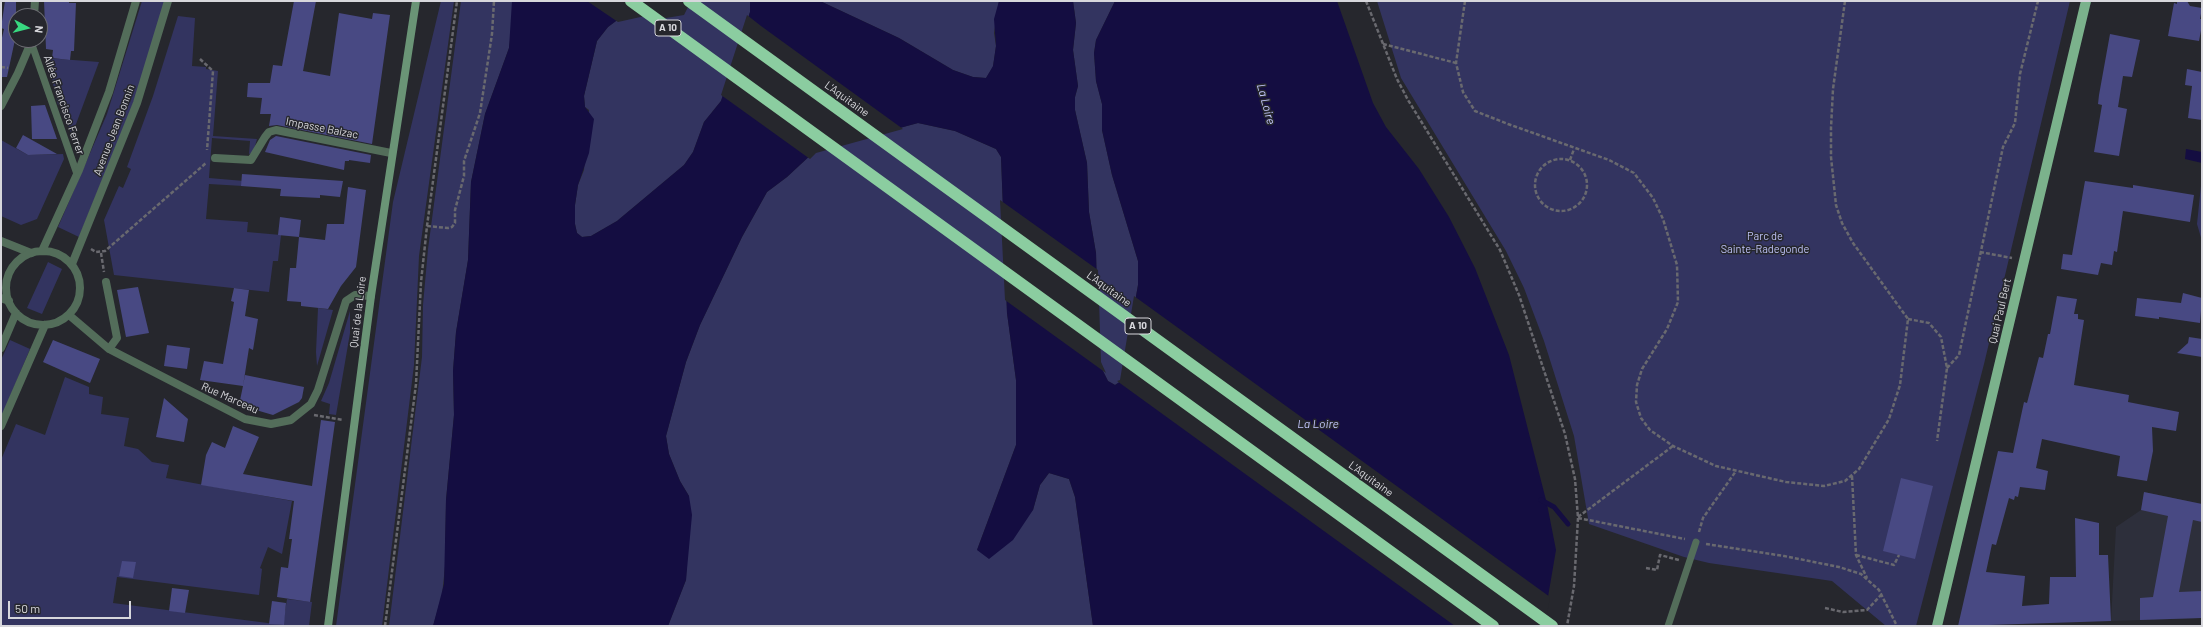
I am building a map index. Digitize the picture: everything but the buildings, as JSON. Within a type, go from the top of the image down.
[{"type":"highway","name":"A 10","points":[[631,1],[1493,626]]},
{"type":"highway","name":"L'Aquitaine","points":[[689,1],[1552,626]]},
{"type":"main road","name":"Quai de la Loire","points":[[328,626],[391,153],[416,1]]},
{"type":"main road","name":"Quai Paul Bert","points":[[1938,626],[2086,1]]},
{"type":"street","name":"Avenue Jean Bonnin","points":[[42,251],[77,174],[109,92],[136,1]]},
{"type":"street","name":"Avenue Jean Bonnin","points":[[72,264],[137,103],[168,1]]},
{"type":"street","points":[[1,106],[29,48]]},
{"type":"street","name":"Impasse Balzac","points":[[215,158],[251,160],[269,132],[276,130],[391,153]]},
{"type":"street","points":[[1,241],[31,253]]},
{"type":"street","points":[[42,251],[53,252],[72,264],[78,274],[80,296],[69,315],[54,323],[45,325],[34,324],[16,313],[9,301],[7,292],[10,272],[15,264],[31,253],[42,251]]},
{"type":"street","points":[[106,282],[117,338],[109,350]]},
{"type":"street","name":"Rue Marceau","points":[[69,315],[109,350],[253,422],[271,424],[282,423],[306,409],[318,390],[346,301],[355,295],[371,296]]},
{"type":"street","points":[[1,298],[9,301]]},
{"type":"street","points":[[1,348],[16,313]]},
{"type":"street","points":[[1,426],[45,325]]},
{"type":"lane","name":"Allée Francisco Ferrer","points":[[34,48],[77,174]]},
{"type":"lane","points":[[1668,626],[1696,542]]},
{"type":"path","points":[[385,626],[416,384],[421,282],[427,226],[457,1]]},
{"type":"path","points":[[427,226],[452,228],[455,223],[455,210],[464,176],[464,161],[475,131],[481,105],[492,34],[494,1]]},
{"type":"path","points":[[1366,1],[1408,100],[1500,250],[1519,295],[1565,434],[1575,479],[1578,518],[1574,586],[1567,626]]},
{"type":"path","points":[[1465,1],[1456,63],[1463,92],[1475,111],[1609,160],[1634,173],[1653,198],[1671,244],[1677,265],[1678,302],[1667,329],[1642,369],[1637,385],[1636,402],[1641,418],[1650,430],[1673,446],[1716,466],[1810,486],[1835,484],[1852,476],[1866,459],[1890,419],[1897,401],[1908,319],[1853,243],[1842,223],[1836,205],[1831,157],[1831,128],[1833,89],[1844,1]]},
{"type":"path","points":[[1947,368],[1959,355],[2003,147],[2015,122],[2020,74],[2038,1]]},
{"type":"path","points":[[1383,44],[1456,63]]},
{"type":"path","points":[[200,59],[213,71],[207,154]]},
{"type":"path","points":[[1570,160],[1574,148]]},
{"type":"path","points":[[1561,158],[1570,160],[1583,170],[1587,182],[1586,194],[1582,202],[1568,210],[1551,209],[1538,197],[1535,189],[1539,172],[1552,160],[1561,158]]},
{"type":"path","points":[[101,253],[206,162]]},
{"type":"path","points":[[80,243],[96,252],[101,253]]},
{"type":"path","points":[[1980,252],[2014,259]]},
{"type":"path","points":[[101,253],[106,282]]},
{"type":"path","points":[[1908,319],[1929,322],[1941,336],[1947,368],[1937,441]]},
{"type":"path","points":[[306,409],[311,414],[322,417],[355,420]]},
{"type":"path","points":[[1578,518],[1673,446]]},
{"type":"path","points":[[1696,542],[1703,518],[1736,471]]},
{"type":"path","points":[[1852,476],[1856,555],[1867,578],[1881,595],[1897,626]]},
{"type":"path","points":[[1578,518],[1696,542],[1839,567],[1867,578]]},
{"type":"path","points":[[1856,555],[1894,565],[1899,555]]},
{"type":"path","points":[[1646,568],[1657,570],[1660,556],[1689,563]]},
{"type":"path","points":[[1825,608],[1844,612],[1867,610],[1881,595]]},
{"type":"shaded area","points":[[2144,492],[2202,504],[2202,618],[2111,621],[2116,527],[2141,510]]},
{"type":"green space","points":[[142,1],[166,1],[136,97],[79,237],[58,227],[107,114]]},
{"type":"green space","points":[[441,1],[454,1],[419,256],[414,365],[382,626],[336,626],[393,202]]},
{"type":"green space","points":[[461,1],[512,1],[512,24],[509,48],[485,114],[471,182],[468,260],[456,332],[453,371],[454,415],[446,500],[445,567],[442,595],[433,626],[389,626],[422,357],[423,305],[428,249]]},
{"type":"green space","points":[[689,1],[750,1],[750,12],[721,101],[704,122],[693,152],[684,165],[617,221],[591,236],[582,237],[577,233],[575,224],[575,205],[578,185],[584,170],[589,110],[585,107],[584,96],[597,41],[608,27],[616,21]]},
{"type":"green space","points":[[820,1],[999,1],[994,33],[996,46],[993,67],[986,78],[973,77],[953,70],[899,38]]},
{"type":"green space","points":[[1073,1],[1115,1],[1096,40],[1094,53],[1096,81],[1102,104],[1102,130],[1112,175],[1138,261],[1138,285],[1121,381],[1115,385],[1108,381],[1099,363],[1096,253],[1089,212],[1087,163],[1075,110],[1075,97],[1078,86],[1073,50],[1076,23]]},
{"type":"green space","name":"Parc de Sainte-Radegonde","points":[[1377,1],[2070,1],[1984,364],[1916,626],[1886,626],[1832,581],[1709,563],[1684,557],[1589,524],[1574,436],[1544,341],[1524,288],[1506,251],[1401,78]]},
{"type":"green space","points":[[178,16],[195,18],[192,66],[206,67],[206,69],[218,71],[213,136],[257,139],[253,153],[249,154],[250,141],[212,138],[209,178],[244,181],[243,186],[209,184],[206,219],[248,222],[247,232],[281,235],[278,261],[273,261],[269,292],[114,275],[104,220],[119,186],[123,188],[131,169],[127,167],[153,96]]},
{"type":"green space","points":[[47,58],[99,62],[72,135],[60,105],[58,105]]},
{"type":"green space","points":[[918,123],[955,131],[996,149],[1001,157],[1007,313],[1016,380],[1016,445],[977,550],[1033,510],[1040,485],[1049,473],[1069,479],[1075,497],[1093,626],[668,626],[686,580],[689,496],[680,481],[669,454],[666,436],[686,362],[700,325],[742,237],[767,192],[787,177],[815,151]]},
{"type":"green space","points":[[1,140],[28,155],[63,154],[64,159],[37,219],[21,225],[1,216]]},
{"type":"green space","points":[[2202,176],[2202,241],[2197,224]]},
{"type":"green space","points":[[48,262],[62,269],[42,314],[27,308]]},
{"type":"green space","points":[[318,308],[333,310],[317,366],[316,352]]},
{"type":"green space","points":[[350,311],[350,333],[336,415],[329,414],[330,404],[321,401],[329,383]]},
{"type":"green space","points":[[10,340],[30,349],[1,418],[1,360]]},
{"type":"green space","points":[[65,377],[89,387],[89,394],[103,397],[101,414],[129,418],[124,446],[138,449],[152,462],[169,465],[166,478],[292,501],[282,554],[268,547],[260,568],[262,569],[259,595],[117,577],[113,603],[283,625],[287,599],[312,602],[309,626],[1,626],[1,460],[16,424],[45,435]]},
{"type":"water","name":"La Loire","points":[[512,1],[689,1],[616,21],[608,27],[597,41],[584,96],[585,107],[594,119],[589,153],[578,185],[575,205],[575,224],[577,233],[582,237],[591,236],[617,221],[684,165],[693,152],[704,122],[721,101],[750,12],[750,1],[820,1],[899,38],[953,70],[973,77],[986,78],[993,66],[996,46],[994,19],[999,1],[1073,1],[1076,23],[1073,50],[1078,86],[1075,97],[1075,110],[1087,163],[1089,212],[1096,253],[1099,363],[1108,381],[1115,385],[1121,381],[1138,285],[1138,261],[1112,175],[1102,130],[1102,104],[1096,81],[1094,53],[1096,40],[1115,1],[1337,1],[1373,103],[1386,127],[1419,169],[1449,217],[1475,268],[1509,355],[1547,504],[1556,550],[1543,626],[1093,626],[1075,497],[1069,479],[1049,473],[1040,485],[1033,510],[1013,540],[989,559],[977,550],[1016,445],[1016,380],[1007,313],[1001,157],[996,149],[955,131],[918,123],[815,151],[787,177],[767,192],[742,237],[700,325],[686,362],[666,436],[669,454],[680,481],[689,496],[692,515],[686,580],[668,626],[433,626],[444,584],[446,500],[454,415],[453,371],[456,332],[468,260],[471,182],[485,114],[509,48]]},
{"type":"water","points":[[2186,149],[2202,152],[2202,163],[2185,159]]},
{"type":"pier","points":[[587,1],[691,1],[684,15],[666,18],[645,16],[618,22]]},
{"type":"pier","points":[[747,15],[903,129],[816,153],[810,159],[721,95]]},
{"type":"pier","points":[[1000,200],[1098,270],[1101,362],[1106,373],[1005,300]]},
{"type":"pier","points":[[1134,296],[1550,597],[1545,626],[1455,626],[1117,381],[1120,380]]},
{"type":"waterway","points":[[1541,500],[1554,507],[1568,524]]}]
